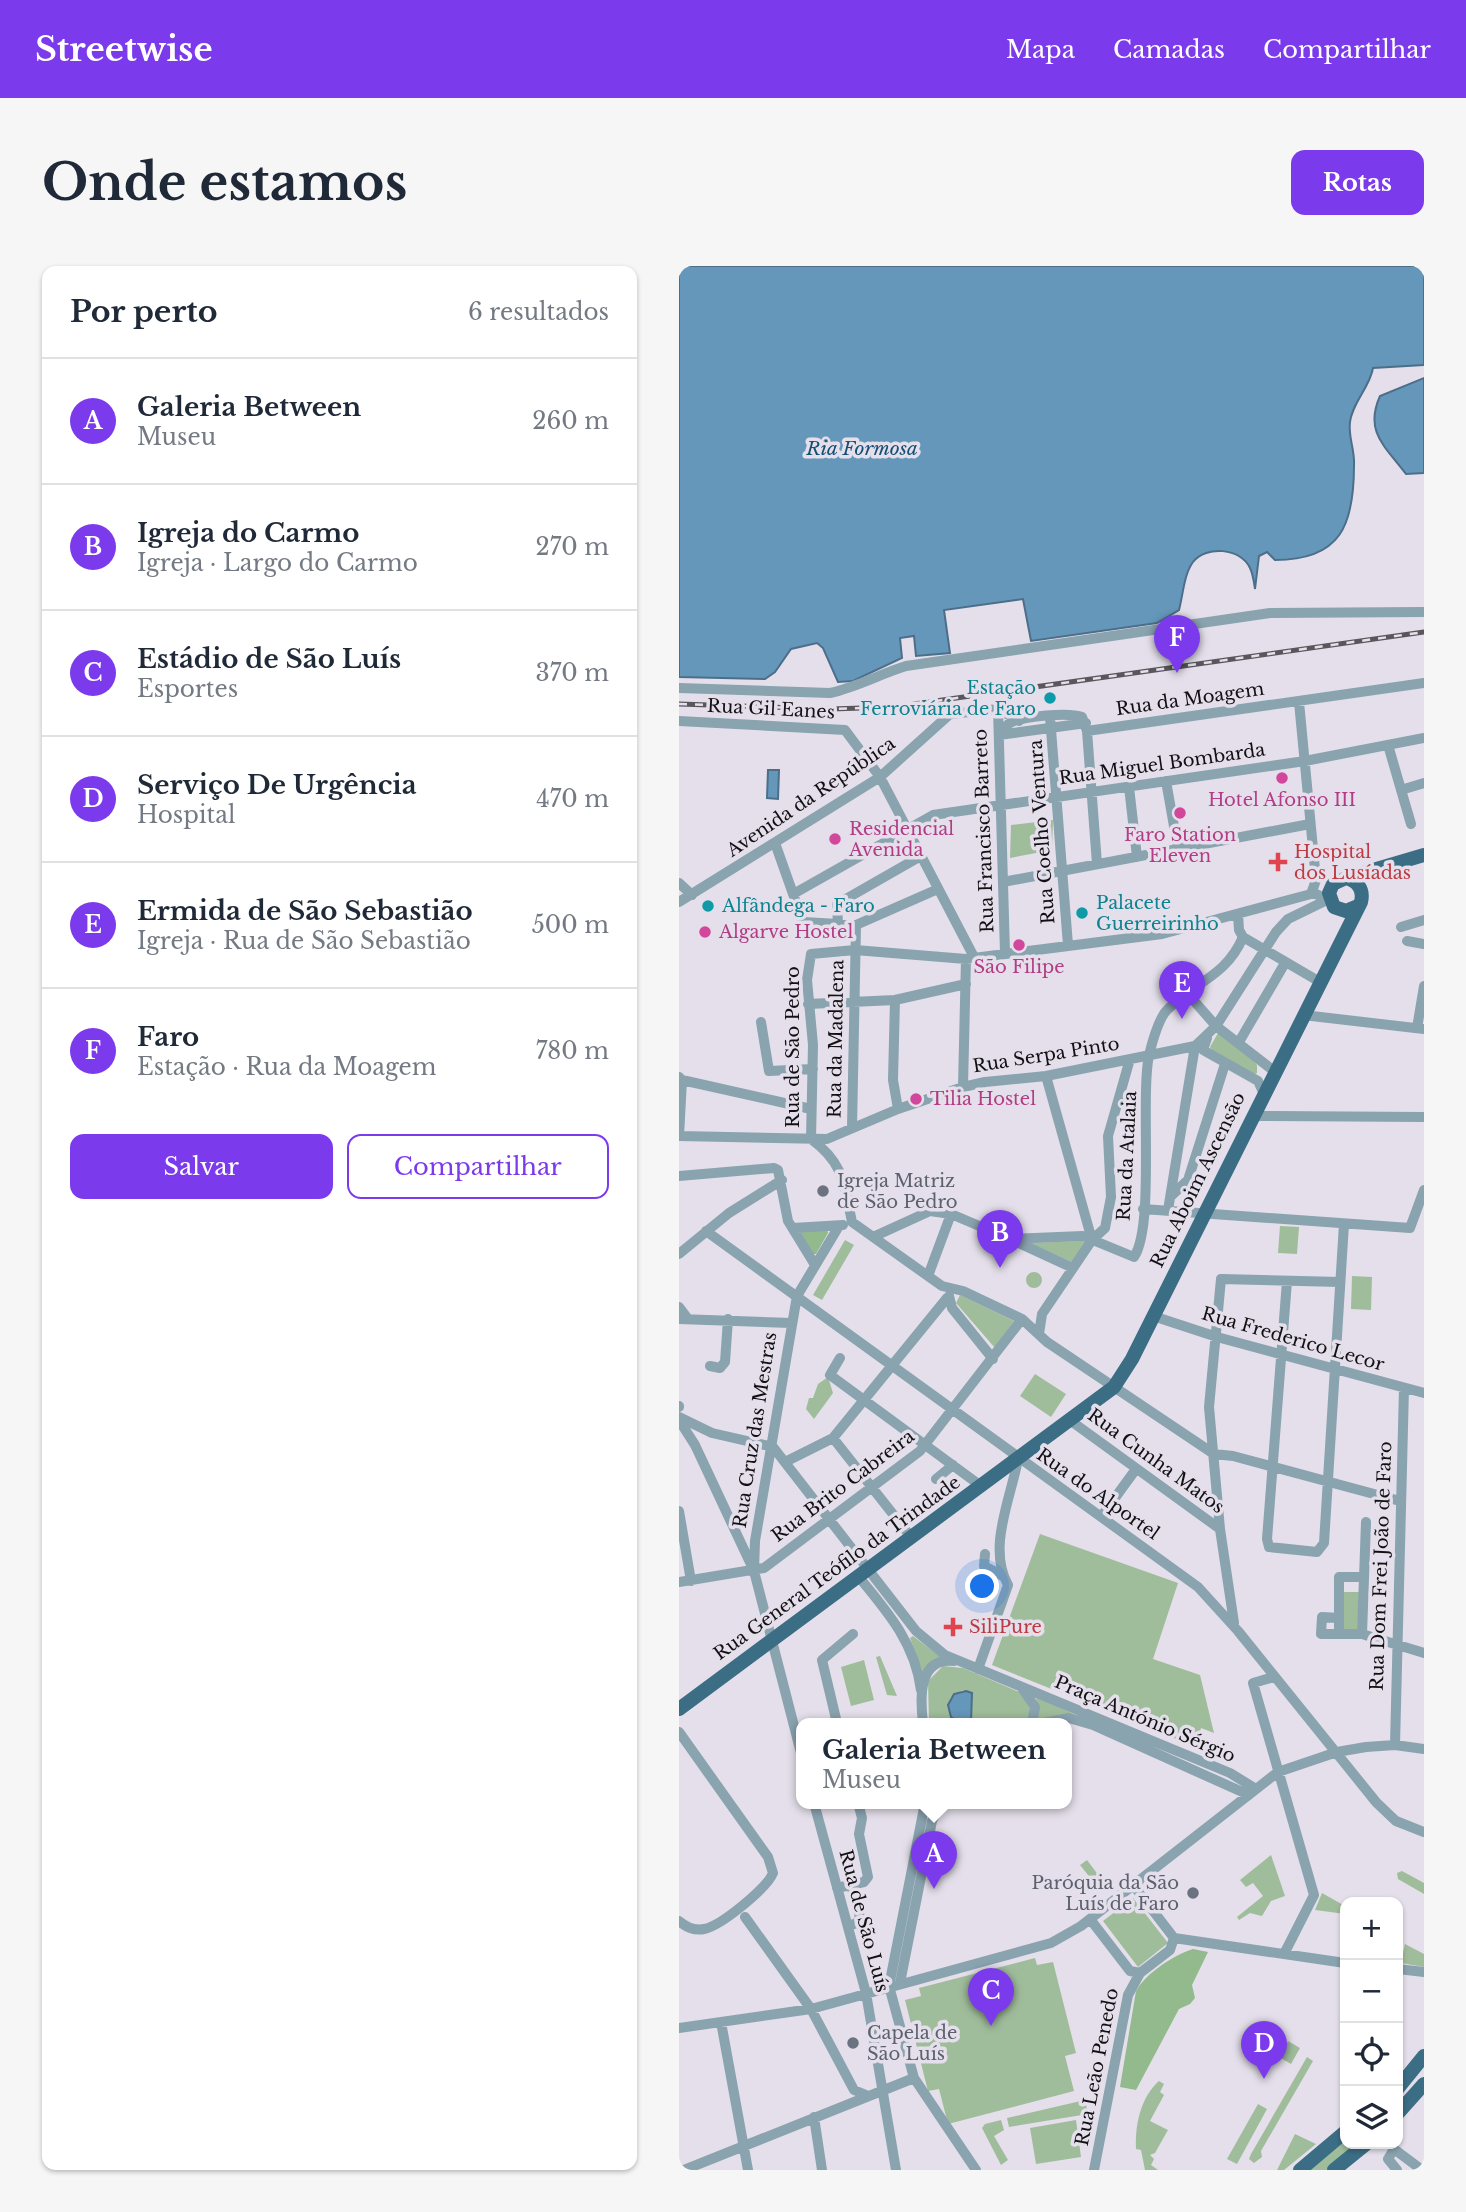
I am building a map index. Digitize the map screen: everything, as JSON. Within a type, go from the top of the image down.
[{"type":"main road","points":[[1341,941],[1341,922],[1331,903],[1331,888],[1344,879],[1424,855]]},
{"type":"main road","name":"Rua Aboim Ascensão","points":[[1018,1459],[1114,1387],[1153,1316],[1252,1116],[1259,1086],[1303,1015],[1373,878],[1424,862]]},
{"type":"main road","points":[[1331,903],[1346,911],[1359,904],[1360,886],[1344,879]]},
{"type":"main road","name":"Rua General Teófilo da Trindade","points":[[679,1709],[1018,1459]]},
{"type":"main road","points":[[1403,2069],[1424,2045]]},
{"type":"main road","points":[[1400,2086],[1424,2056]]},
{"type":"main road","points":[[1404,2103],[1424,2084]]},
{"type":"main road","points":[[1300,2170],[1340,2136]]},
{"type":"main road","points":[[1334,2170],[1360,2149]]},
{"type":"street","points":[[679,688],[830,693],[854,688],[881,673],[906,666],[1191,622],[1270,613],[1424,612]]},
{"type":"street","name":"Rua da Moagem","points":[[1051,721],[1086,727],[1299,702],[1424,683]]},
{"type":"street","points":[[1299,702],[1316,880],[1311,894]]},
{"type":"street","points":[[998,709],[1019,720]]},
{"type":"street","name":"Rua Francisco Barreto","points":[[998,709],[1005,953]]},
{"type":"street","name":"Avenida da República","points":[[679,902],[880,776],[910,753],[942,719],[957,712],[998,709]]},
{"type":"street","points":[[999,735],[1011,723],[1019,720],[1051,721]]},
{"type":"street","name":"Rua Gil Eanes","points":[[679,721],[845,730],[880,776]]},
{"type":"street","points":[[999,735],[1051,721]]},
{"type":"street","name":"Rua Coelho Ventura","points":[[1051,721],[1068,945]]},
{"type":"street","points":[[1086,727],[1097,864]]},
{"type":"street","name":"Rua Miguel Bombarda","points":[[795,893],[933,815],[1305,761],[1424,738]]},
{"type":"street","points":[[1388,745],[1411,824]]},
{"type":"street","points":[[880,776],[970,958],[966,984],[963,1087]]},
{"type":"street","points":[[1166,781],[1178,849]]},
{"type":"street","points":[[1401,790],[1424,783]]},
{"type":"street","points":[[1129,787],[1137,857]]},
{"type":"street","points":[[1003,882],[1310,824]]},
{"type":"street","points":[[775,842],[803,922],[856,925],[938,889]]},
{"type":"street","points":[[838,924],[837,904],[921,856]]},
{"type":"street","points":[[1314,872],[1326,882],[1344,879]]},
{"type":"street","points":[[679,883],[692,895]]},
{"type":"street","points":[[855,950],[970,958],[1162,934],[1311,894],[1331,903]]},
{"type":"street","points":[[1168,1210],[1195,1050],[1216,1026],[1263,950],[1288,919],[1331,903]]},
{"type":"street","points":[[1238,914],[1238,930],[1243,937],[1320,982]]},
{"type":"street","points":[[1401,927],[1424,920]]},
{"type":"street","name":"Rua da Madalena","points":[[852,1128],[856,925]]},
{"type":"street","name":"Rua da Atalaia","points":[[1092,1240],[1134,1257],[1139,1250],[1149,1055],[1165,1012],[1218,974],[1237,951],[1243,937]]},
{"type":"street","points":[[1407,941],[1424,944]]},
{"type":"street","name":"Rua de São Pedro","points":[[811,1139],[813,1069],[807,980],[811,954],[855,950]]},
{"type":"street","points":[[1239,1042],[1285,963]]},
{"type":"street","points":[[808,1004],[895,1000],[966,984]]},
{"type":"street","points":[[1303,1015],[1421,1028],[1424,986]]},
{"type":"street","points":[[1188,994],[1216,1026],[1269,1068]]},
{"type":"street","points":[[1312,997],[1314,1012],[1327,1017]]},
{"type":"street","points":[[895,1000],[893,1080],[898,1109]]},
{"type":"street","points":[[761,1022],[769,1071],[813,1069]]},
{"type":"street","points":[[1207,1038],[1203,1046],[1207,1054],[1259,1086]]},
{"type":"street","name":"Rua Serpa Pinto","points":[[811,1139],[827,1139],[898,1109],[985,1082],[1046,1076],[1149,1055],[1195,1050],[1207,1054]]},
{"type":"street","points":[[1039,1334],[1042,1314],[1092,1240],[1105,1228],[1111,1197],[1108,1136],[1130,1059]]},
{"type":"street","points":[[1171,1196],[1188,1180],[1225,1064]]},
{"type":"street","points":[[1046,1076],[1092,1240]]},
{"type":"street","points":[[811,1109],[680,1079],[679,1136],[811,1139],[825,1149],[841,1168],[852,1222],[941,1286],[957,1290],[1022,1319],[1101,1379],[1214,1454],[1400,1501]]},
{"type":"street","points":[[1252,1116],[1424,1116]]},
{"type":"street","points":[[679,1176],[773,1168],[780,1175],[788,1221],[815,1265]]},
{"type":"street","points":[[679,1254],[780,1175]]},
{"type":"street","points":[[1143,1209],[1410,1228],[1424,1190]]},
{"type":"street","points":[[873,1237],[930,1211],[951,1214],[1073,1268]]},
{"type":"street","points":[[928,1276],[951,1214]]},
{"type":"street","points":[[793,1228],[839,1226],[852,1222]]},
{"type":"street","points":[[1287,1281],[1267,1539],[1269,1547],[1317,1552],[1324,1543],[1344,1224]]},
{"type":"street","name":"Rua Cruz das Mestras","points":[[754,1571],[755,1541],[797,1297],[839,1226]]},
{"type":"street","name":"Rua do Alportel","points":[[706,1231],[1212,1600],[1386,1812],[1397,1821],[1424,1832]]},
{"type":"street","points":[[1010,1239],[1083,1236],[1092,1240]]},
{"type":"street","points":[[1238,1631],[1231,1618],[1209,1407],[1221,1279],[1340,1282]]},
{"type":"street","points":[[785,1462],[834,1438],[947,1298],[957,1290]]},
{"type":"street","points":[[947,1298],[993,1359]]},
{"type":"street","points":[[679,1307],[684,1319],[791,1323]]},
{"type":"street","points":[[1022,1319],[1042,1314]]},
{"type":"street","name":"Rua Frederico Lecor","points":[[1153,1316],[1217,1337],[1424,1393]]},
{"type":"street","points":[[710,1366],[720,1368],[725,1362],[729,1319]]},
{"type":"street","name":"Rua Brito Cabreira","points":[[754,1571],[764,1568],[829,1521],[927,1445],[1022,1319]]},
{"type":"street","points":[[840,1358],[830,1375],[953,1465],[986,1483],[1003,1479],[1011,1494]]},
{"type":"street","name":"Rua Dom Frei João de Faro","points":[[1395,1745],[1404,1388]]},
{"type":"street","points":[[679,1419],[702,1430],[773,1447],[829,1521],[908,1643],[919,1673],[923,1718]]},
{"type":"street","points":[[679,1419],[695,1445],[754,1571],[796,1734]]},
{"type":"street","name":"Rua Cunha Matos","points":[[1071,1421],[1220,1530]]},
{"type":"street","points":[[695,1445],[694,1438],[702,1430]]},
{"type":"street","points":[[834,1438],[911,1537]]},
{"type":"street","points":[[1001,1566],[998,1543],[1018,1459]]},
{"type":"street","points":[[936,1479],[953,1465]]},
{"type":"street","points":[[1101,1517],[1136,1469]]},
{"type":"street","points":[[1011,1494],[1023,1476],[1039,1474]]},
{"type":"street","points":[[680,1518],[691,1580]]},
{"type":"street","points":[[1362,1634],[1366,1522]]},
{"type":"street","points":[[741,1542],[755,1541]]},
{"type":"street","points":[[998,1543],[985,1554],[982,1563],[989,1570],[1001,1566]]},
{"type":"street","points":[[978,1669],[1008,1585],[993,1551],[985,1554]]},
{"type":"street","points":[[679,1583],[754,1571]]},
{"type":"street","name":"Praça António Sérgio","points":[[862,1573],[916,1631],[945,1656],[1230,1773],[1253,1792]]},
{"type":"street","points":[[1339,1634],[1339,1577],[1363,1577]]},
{"type":"street","points":[[1212,1600],[1222,1598],[1228,1590]]},
{"type":"street","points":[[1339,1618],[1322,1617],[1321,1633],[1362,1634],[1424,1653]]},
{"type":"street","points":[[836,1718],[822,1660],[853,1634]]},
{"type":"street","points":[[921,1690],[925,1675],[933,1666],[940,1662],[957,1661]]},
{"type":"street","points":[[1274,1677],[1253,1683],[1314,1895],[1284,1954]]},
{"type":"street","name":"Praça António Sérgio","points":[[1019,1685],[1035,1707],[1033,1718]]},
{"type":"street","name":"Praça António Sérgio","points":[[1072,1719],[1253,1792]]},
{"type":"street","points":[[679,1732],[772,1865],[770,1880],[724,1917],[703,1929],[687,1927],[679,1921]]},
{"type":"street","points":[[679,2028],[811,2009],[1051,1943],[1086,1923],[1278,1772],[1337,1752],[1395,1745],[1424,1749]]},
{"type":"street","name":"Rua de São Luís","points":[[816,1809],[866,1993],[896,2170]]},
{"type":"street","points":[[837,1888],[864,1881],[869,1871],[859,1834],[862,1818],[860,1809]]},
{"type":"street","points":[[925,1809],[895,1985],[914,2078],[976,2170]]},
{"type":"street","points":[[895,1985],[932,1821],[938,1809]]},
{"type":"street","points":[[848,1926],[857,1923],[860,1917],[851,1885]]},
{"type":"street","points":[[1134,1886],[1174,1938],[1340,1962]]},
{"type":"street","points":[[745,1917],[752,1897]]},
{"type":"street","points":[[724,1917],[732,1914],[745,1917],[811,2009],[854,2090],[866,2095]]},
{"type":"street","points":[[1086,1923],[1130,1971],[1140,1973],[1170,1950],[1197,1943]]},
{"type":"street","points":[[1293,1936],[1293,1947],[1299,1956]]},
{"type":"street","points":[[1170,1950],[1174,1938]]},
{"type":"street","points":[[1403,1970],[1424,1972]]},
{"type":"street","name":"Rua Leão Penedo","points":[[1094,2170],[1128,1995],[1140,1973]]},
{"type":"street","points":[[720,2022],[748,2170]]},
{"type":"street","points":[[684,2170],[914,2078]]},
{"type":"street","points":[[814,2117],[822,2170]]},
{"type":"street","points":[[1397,2170],[1388,2159],[1394,2149],[1422,2170]]},
{"type":"green space","points":[[1053,820],[1052,850],[1010,858],[1011,825]]},
{"type":"green space","points":[[1218,1033],[1239,1042],[1257,1065],[1257,1073],[1253,1075],[1212,1051],[1210,1047]]},
{"type":"green space","points":[[1280,1226],[1299,1227],[1297,1254],[1278,1253]]},
{"type":"green space","points":[[827,1228],[828,1233],[816,1254],[811,1254],[800,1233],[804,1229]]},
{"type":"green space","points":[[845,1240],[854,1245],[822,1300],[813,1295]]},
{"type":"green space","points":[[1086,1242],[1072,1262],[1029,1243]]},
{"type":"green space","points":[[1031,1272],[1037,1272],[1042,1280],[1040,1286],[1031,1288],[1026,1283],[1026,1277]]},
{"type":"green space","points":[[1352,1276],[1372,1277],[1371,1310],[1351,1309]]},
{"type":"green space","points":[[960,1295],[1014,1321],[995,1348],[956,1303]]},
{"type":"green space","points":[[1035,1374],[1066,1394],[1051,1417],[1020,1396]]},
{"type":"green space","points":[[828,1377],[833,1393],[814,1419],[806,1409],[809,1398],[813,1398],[818,1384]]},
{"type":"green space","points":[[1040,1534],[1178,1583],[1153,1659],[1200,1675],[1214,1733],[1201,1728],[1196,1747],[992,1665]]},
{"type":"green space","points":[[1341,1592],[1361,1592],[1360,1632],[1341,1632]]},
{"type":"green space","points":[[913,1636],[942,1658],[923,1673],[910,1638]]},
{"type":"green space","points":[[880,1656],[897,1696],[887,1695],[876,1657]]},
{"type":"green space","points":[[864,1660],[874,1700],[851,1706],[841,1667]]},
{"type":"green space","points":[[943,1666],[963,1668],[1024,1694],[1031,1711],[1029,1718],[970,1718],[963,1690],[950,1699],[955,1718],[929,1718],[928,1681]]},
{"type":"green space","points":[[1036,1696],[1076,1715],[1048,1718],[1038,1718]]},
{"type":"green space","points":[[1271,1855],[1285,1896],[1271,1901],[1262,1916],[1250,1913],[1239,1920],[1237,1917],[1263,1896],[1253,1883],[1246,1887],[1240,1880]]},
{"type":"green space","points":[[1087,1860],[1102,1880],[1096,1885],[1080,1865]]},
{"type":"green space","points":[[1402,1871],[1424,1883],[1424,1894],[1398,1879],[1397,1873]]},
{"type":"green space","points":[[1322,1893],[1340,1903],[1340,1913],[1315,1910]]},
{"type":"green space","points":[[1133,1898],[1168,1943],[1138,1967],[1103,1921]]},
{"type":"green space","points":[[1405,1944],[1424,1954],[1424,1967],[1403,1963]]},
{"type":"green space","points":[[1193,1949],[1208,1952],[1192,1985],[1195,1998],[1190,2004],[1179,2009],[1136,2090],[1120,2087],[1136,1991],[1146,1978],[1161,1966]]},
{"type":"green space","points":[[1035,1958],[1037,1965],[1053,1962],[1076,2053],[1065,2056],[1074,2091],[948,2124],[939,2089],[928,2091],[905,2000],[921,1996],[919,1988]]},
{"type":"green space","points":[[1288,2041],[1300,2048],[1291,2064],[1279,2057]]},
{"type":"green space","points":[[1307,2057],[1313,2061],[1261,2151],[1262,2157],[1254,2163],[1249,2159],[1251,2154]]},
{"type":"green space","points":[[1159,2081],[1164,2084],[1160,2092],[1164,2095],[1150,2121],[1168,2130],[1155,2153],[1150,2155],[1154,2159],[1151,2165],[1158,2170],[1145,2170],[1141,2150],[1136,2149],[1136,2131],[1143,2104]]},
{"type":"green space","points":[[1085,2100],[1088,2114],[1009,2127],[1007,2118]]},
{"type":"green space","points":[[1258,2104],[1267,2109],[1237,2164],[1227,2159]]},
{"type":"green space","points":[[1001,2120],[1004,2130],[994,2136],[1008,2160],[1001,2165],[982,2128],[985,2124]]},
{"type":"green space","points":[[1076,2120],[1081,2157],[1036,2164],[1030,2128]]},
{"type":"green space","points":[[1295,2134],[1316,2144],[1284,2170],[1277,2170]]},
{"type":"green space","points":[[1340,2143],[1340,2149],[1351,2149],[1326,2170],[1308,2170]]},
{"type":"water","name":"Ria Formosa","points":[[679,266],[1424,266],[1424,365],[1373,368],[1351,415],[1353,486],[1351,505],[1339,535],[1329,546],[1315,554],[1275,560],[1267,552],[1259,556],[1255,589],[1252,573],[1245,561],[1231,553],[1214,551],[1193,562],[1179,610],[1157,623],[1031,641],[1023,599],[944,610],[950,653],[916,656],[914,636],[900,638],[902,658],[853,681],[838,682],[823,648],[817,643],[791,649],[775,672],[765,679],[679,677]]},
{"type":"water","points":[[1424,378],[1424,473],[1406,474],[1384,447],[1374,419],[1380,396]]},
{"type":"water","points":[[768,770],[779,770],[778,799],[767,798]]},
{"type":"water","points":[[966,1691],[972,1693],[971,1718],[951,1717],[948,1705],[954,1694]]},
{"type":"railway","points":[[679,704],[831,709],[893,707],[1424,632]]},
{"type":"place","name":"Faro","points":[[1177,673]]},
{"type":"place","name":"Estação Ferroviária de Faro","points":[[1050,698]]},
{"type":"place","name":"Hotel Afonso III","points":[[1282,778]]},
{"type":"place","name":"Faro Station Eleven","points":[[1180,813]]},
{"type":"place","name":"Residencial Avenida","points":[[835,839]]},
{"type":"place","name":"Hospital dos Lusíadas","points":[[1278,862]]},
{"type":"place","name":"Alfândega - Faro","points":[[708,906]]},
{"type":"place","name":"Palacete Guerreirinho","points":[[1082,913]]},
{"type":"place","name":"Algarve Hostel","points":[[705,932]]},
{"type":"place","name":"São Filipe","points":[[1019,945]]},
{"type":"place","name":"Ermida de São Sebastião","points":[[1182,1019]]},
{"type":"place","name":"Tilia Hostel","points":[[916,1099]]},
{"type":"place","name":"Igreja Matriz de São Pedro","points":[[823,1191]]},
{"type":"place","name":"Igreja do Carmo","points":[[1000,1268]]},
{"type":"place","name":"SiliPure","points":[[953,1627]]},
{"type":"place","name":"Galeria Between","points":[[934,1889]]},
{"type":"place","name":"Paróquia da São Luís de Faro","points":[[1193,1893]]},
{"type":"place","name":"Estádio de São Luís","points":[[991,2026]]},
{"type":"place","name":"Capela de São Luís","points":[[853,2043]]},
{"type":"place","name":"Serviço De Urgência","points":[[1264,2079]]}]
